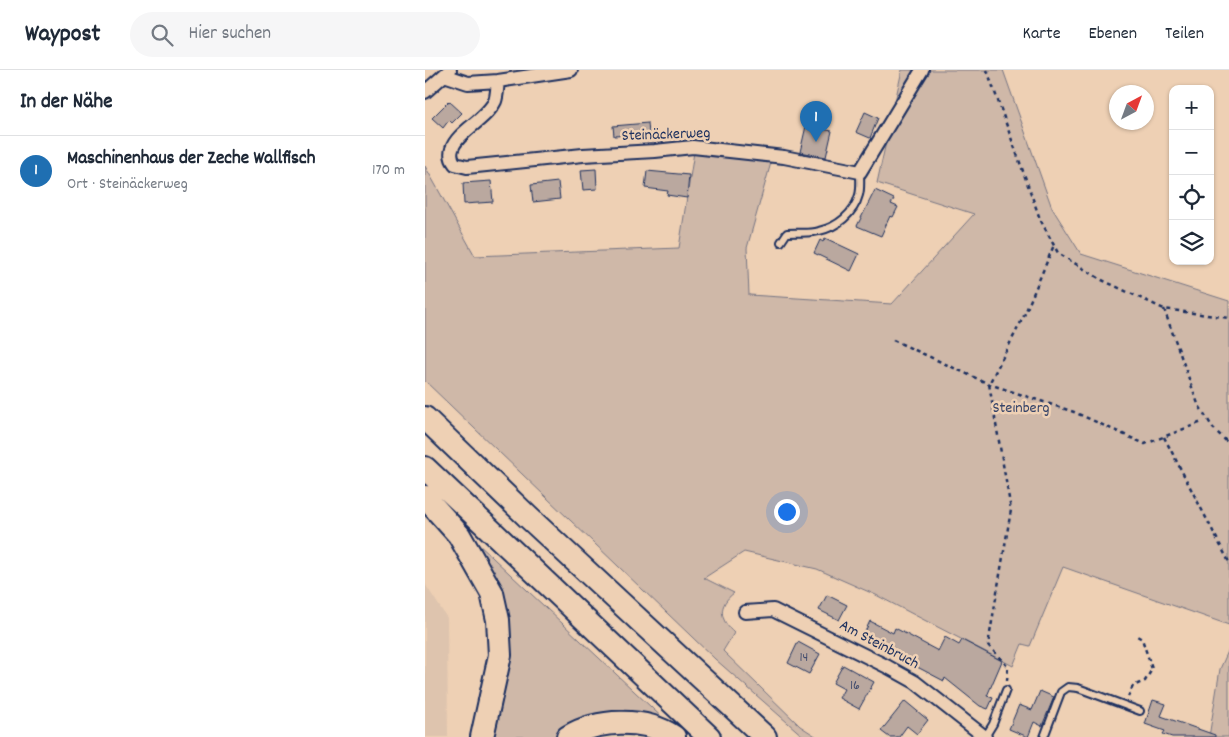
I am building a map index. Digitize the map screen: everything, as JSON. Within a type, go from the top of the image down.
[{"type":"highway","points":[[425,418],[528,517],[765,737]]},
{"type":"highway","points":[[425,468],[709,737]]},
{"type":"highway","points":[[425,498],[459,535],[492,593],[498,620],[499,655],[482,737]]},
{"type":"highway","points":[[568,737],[595,726],[618,723],[638,724],[666,732],[674,737]]},
{"type":"street","points":[[425,92],[447,73],[468,83],[497,81],[571,70]]},
{"type":"street","points":[[860,172],[922,70]]},
{"type":"street","name":"Steinäckerweg","points":[[497,81],[495,100],[486,114],[462,135],[452,149],[451,158],[455,164],[467,167],[583,155],[693,147],[785,157],[860,172]]},
{"type":"street","name":"Am Steinbruch","points":[[745,612],[773,610],[888,667],[940,698],[985,737]]},
{"type":"lane","points":[[781,242],[787,233],[819,231],[829,228],[842,220],[851,211],[859,196],[860,172]]},
{"type":"lane","points":[[1044,737],[1061,692],[1067,687],[1077,688],[1140,711]]},
{"type":"lane","points":[[985,737],[993,724],[1006,690]]},
{"type":"path","points":[[987,70],[1040,219],[1058,253],[1102,280],[1164,309],[1229,318]]},
{"type":"path","points":[[1006,690],[1008,667],[988,645],[1011,510],[989,384],[1023,318],[1054,245]]},
{"type":"path","points":[[1164,309],[1198,404],[1213,428],[1229,444]]},
{"type":"path","points":[[893,340],[989,384],[1074,412],[1145,444],[1202,422]]},
{"type":"path","points":[[1163,436],[1229,562]]},
{"type":"path","points":[[1125,706],[1133,686],[1145,681],[1152,668],[1142,639],[1137,636]]},
{"type":"shaded area","points":[[425,584],[447,618],[448,737],[425,737]]},
{"type":"green space","name":"Steinberg","points":[[902,70],[1003,70],[1052,208],[1081,254],[1229,301],[1229,625],[1063,567],[1030,646],[1022,644],[1013,666],[876,595],[817,569],[744,552],[704,578],[734,593],[725,602],[722,612],[725,623],[734,633],[723,651],[800,726],[817,737],[804,737],[715,659],[425,381],[425,166],[475,256],[679,248],[694,152],[772,159],[747,248],[749,295],[892,304],[974,214],[877,183]]},
{"type":"green space","points":[[475,541],[669,724],[559,737],[488,737],[498,694]]},
{"type":"green space","points":[[1229,649],[1229,737],[1209,737],[1220,669]]},
{"type":"building","points":[[449,101],[462,113],[452,123],[449,120],[443,128],[432,118]]},
{"type":"building","points":[[865,112],[878,118],[870,138],[856,132]]},
{"type":"building","points":[[648,123],[649,134],[614,136],[613,126]]},
{"type":"building","points":[[806,126],[832,131],[826,157],[800,152]]},
{"type":"building","points":[[596,169],[597,189],[583,190],[581,170]]},
{"type":"building","points":[[647,171],[689,175],[687,198],[667,195],[668,191],[645,188]]},
{"type":"building","points":[[491,181],[493,202],[464,204],[463,183]]},
{"type":"building","points":[[558,182],[560,199],[533,202],[531,185]]},
{"type":"building","points":[[875,190],[894,199],[891,204],[898,207],[893,217],[890,216],[881,236],[857,226]]},
{"type":"building","points":[[825,238],[859,254],[851,271],[814,253],[820,240],[823,242]]},
{"type":"building","points":[[827,595],[847,605],[839,620],[819,610]]},
{"type":"building","points":[[870,621],[893,633],[895,628],[938,651],[945,637],[959,645],[962,640],[1002,661],[987,696],[993,698],[988,709],[980,706],[945,678],[944,681],[862,638]]},
{"type":"building","points":[[798,642],[820,654],[809,674],[788,663]]},
{"type":"building","points":[[843,665],[874,682],[859,709],[839,698],[844,689],[833,683]]},
{"type":"building","points":[[1040,691],[1054,697],[1042,726],[1034,722],[1028,737],[1009,729],[1019,705],[1032,710]]},
{"type":"building","points":[[1153,700],[1166,704],[1161,716],[1215,735],[1215,737],[1172,737],[1163,734],[1165,731],[1145,724]]},
{"type":"building","points":[[905,701],[928,720],[917,734],[907,726],[899,737],[889,737],[881,731]]},
{"type":"place","name":"Maschinenhaus der Zeche Wallfisch","points":[[816,142]]}]
